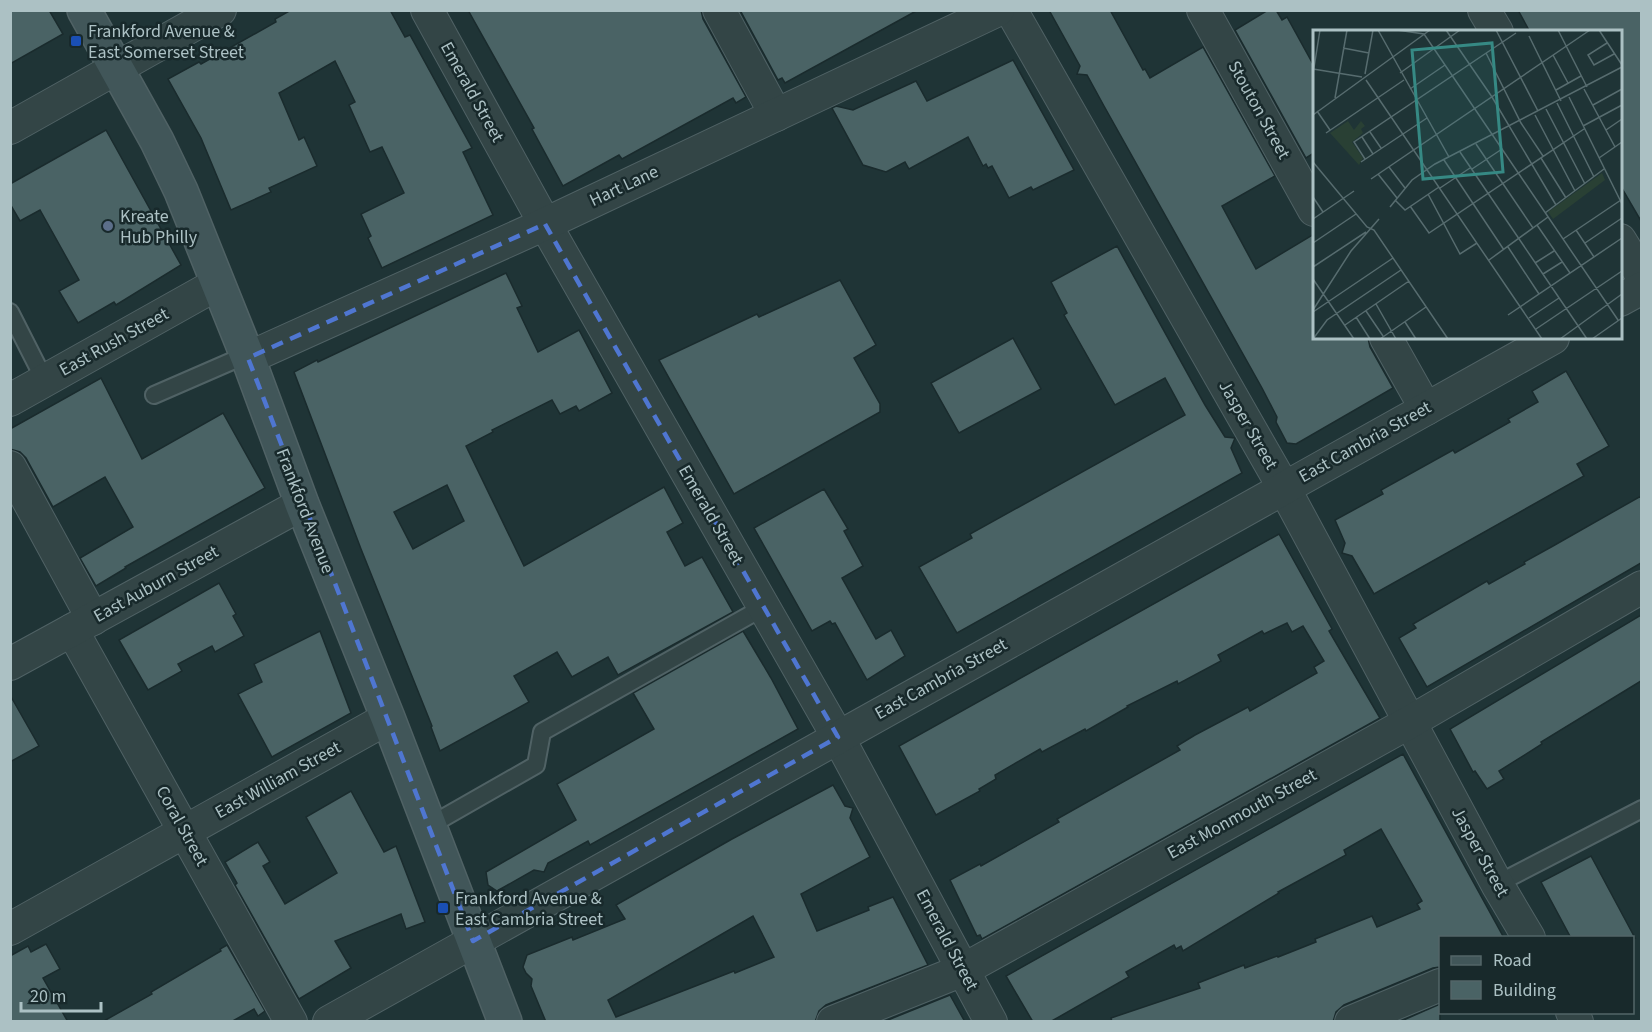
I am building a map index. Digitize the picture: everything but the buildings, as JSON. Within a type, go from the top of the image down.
[{"type":"main road","name":"Frankford Avenue","points":[[84,10],[172,168],[505,1022]]},
{"type":"street","points":[[10,128],[220,10]]},
{"type":"street","name":"Emerald Street","points":[[427,10],[544,224],[838,737],[991,1022]]},
{"type":"street","points":[[719,10],[776,115]]},
{"type":"street","name":"Hart Lane","points":[[247,357],[544,224],[998,10]]},
{"type":"street","name":"Jasper Street","points":[[1011,10],[1284,488],[1497,884],[1528,936]]},
{"type":"street","name":"Stouton Street","points":[[1203,10],[1313,208]]},
{"type":"street","points":[[1484,10],[1496,30]]},
{"type":"street","points":[[1622,243],[1641,276]]},
{"type":"street","name":"East Rush Street","points":[[10,400],[217,284]]},
{"type":"street","points":[[1622,299],[1641,288]]},
{"type":"street","points":[[1387,339],[1426,409]]},
{"type":"street","name":"East Cambria Street","points":[[329,1022],[1551,339]]},
{"type":"street","name":"Coral Street","points":[[10,467],[83,624],[186,832],[291,1022]]},
{"type":"street","name":"East Auburn Street","points":[[10,664],[302,504]]},
{"type":"street","name":"East Monmouth Street","points":[[833,1022],[963,970],[1410,722],[1641,587]]},
{"type":"street","name":"East William Street","points":[[10,929],[388,718]]},
{"type":"street","points":[[1351,1022],[1439,985]]},
{"type":"lane","points":[[10,312],[45,381]]},
{"type":"lane","points":[[154,395],[247,357]]},
{"type":"lane","points":[[429,826],[536,765],[542,732],[764,607]]},
{"type":"lane","points":[[1497,884],[1641,809]]},
{"type":"highlighted area","points":[[545,224],[838,737],[473,941],[248,358]]},
{"type":"place","name":"Frankford Avenue & East Somerset Street","points":[[76,41]]},
{"type":"place","name":"Kreate Hub Philly","points":[[108,226]]},
{"type":"place","name":"Frankford Avenue & East Cambria Street","points":[[443,908]]}]
